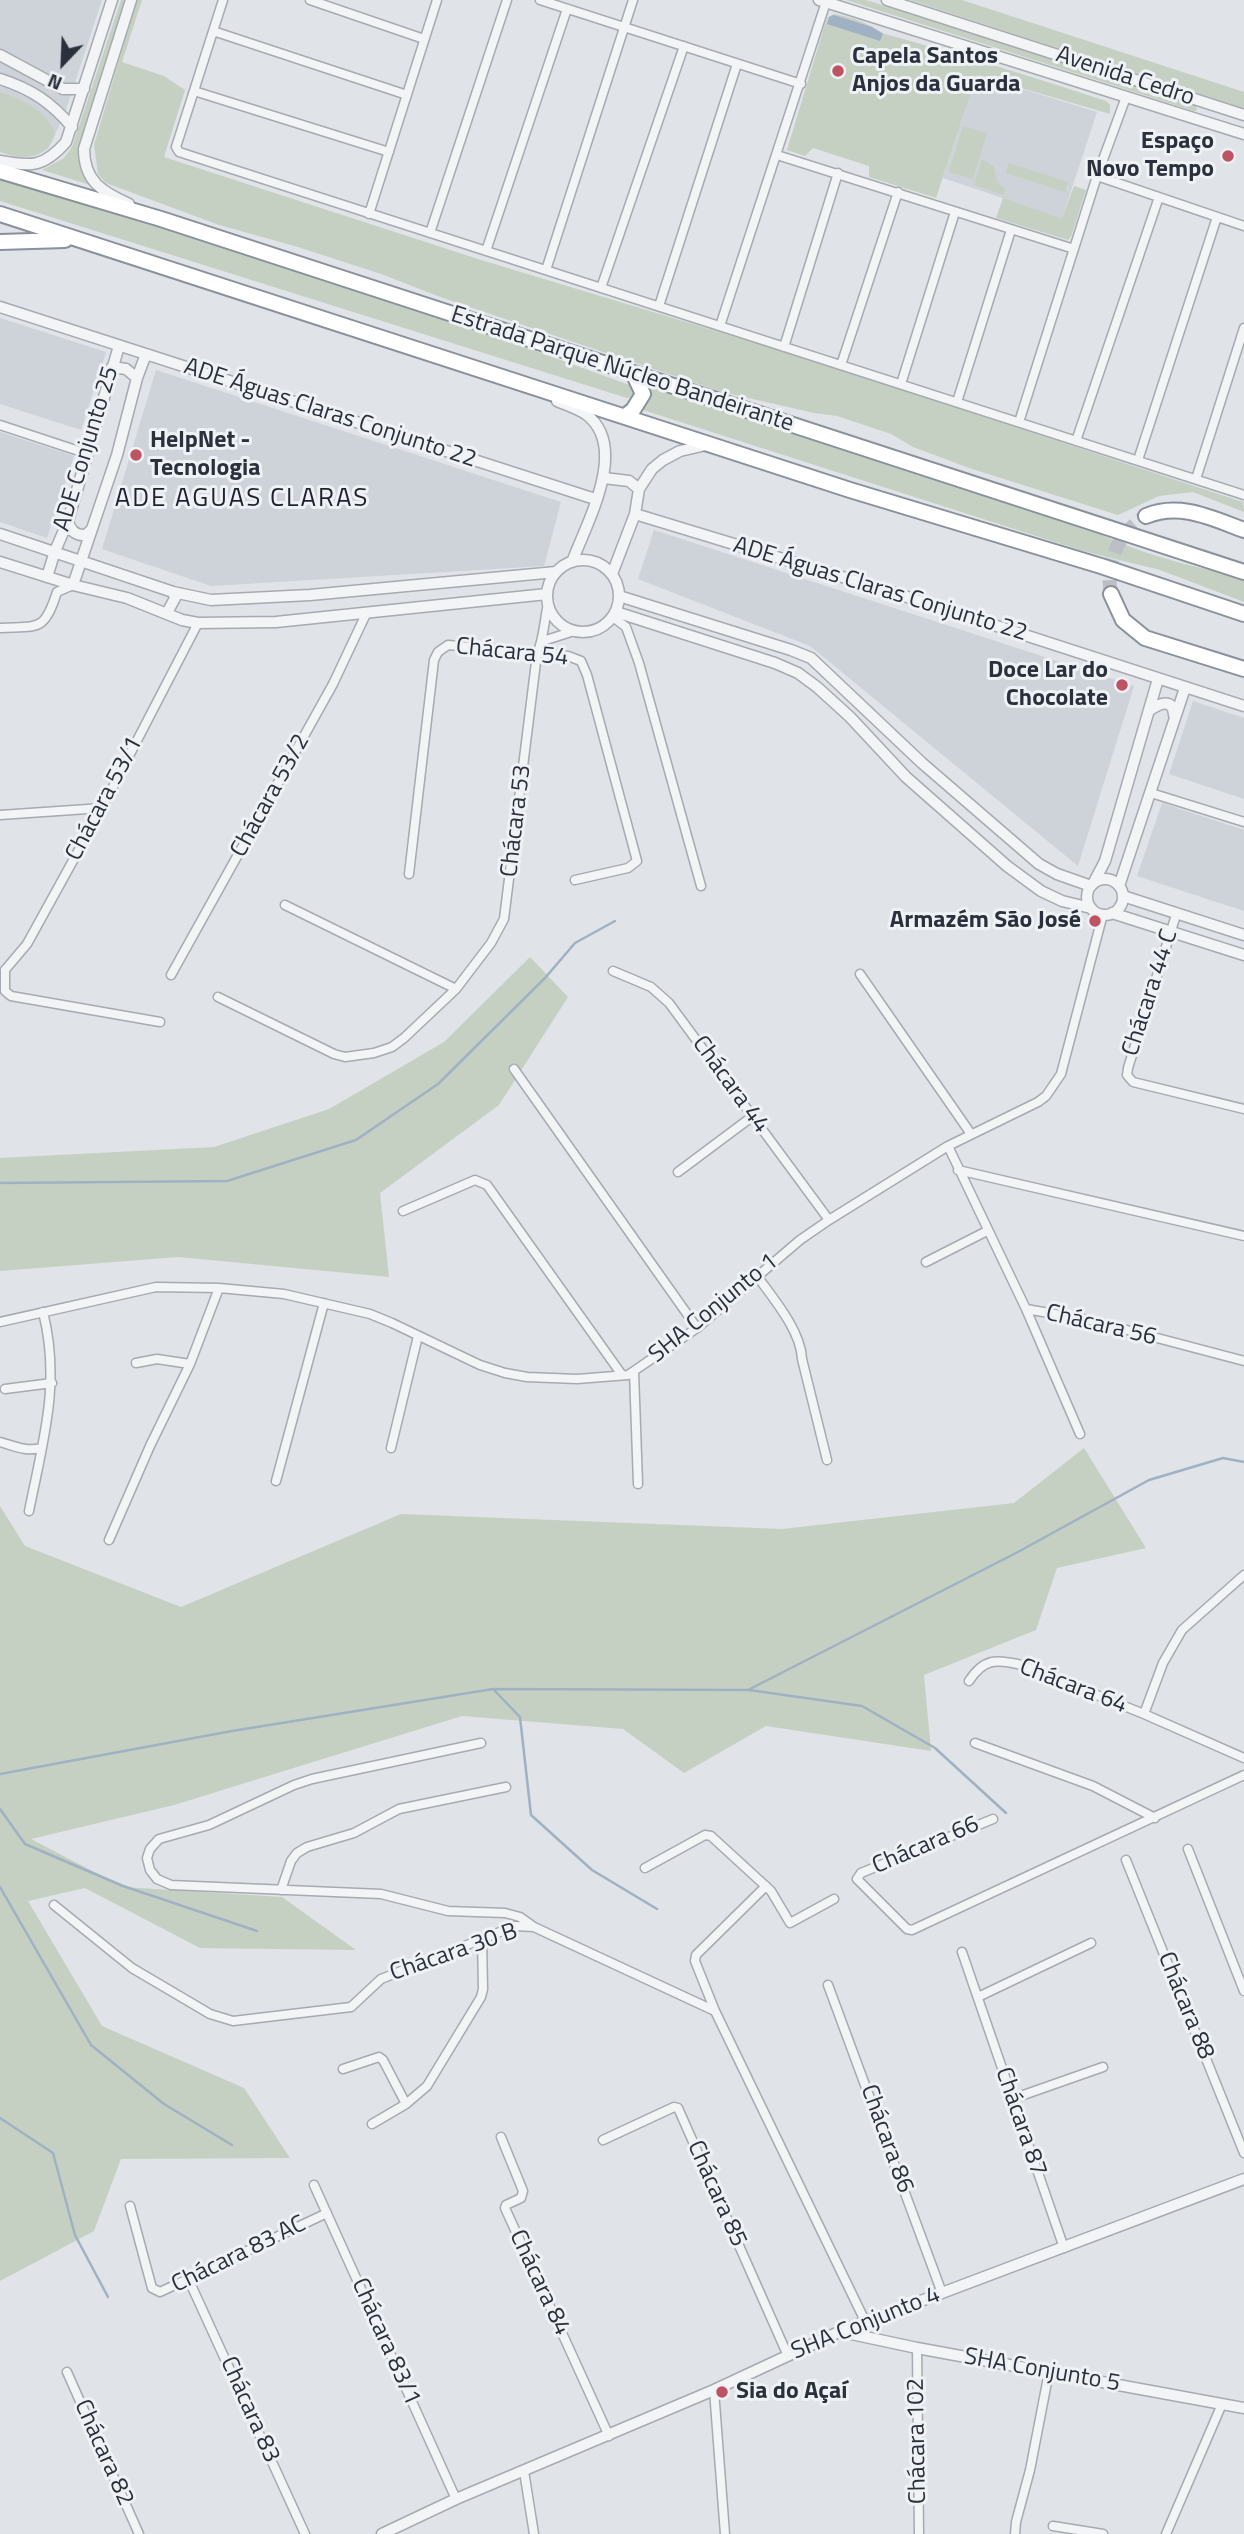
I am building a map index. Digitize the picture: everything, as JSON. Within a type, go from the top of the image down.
[{"type":"highway","name":"Estrada Parque Núcleo Bandeirante","points":[[0,171],[161,219],[1244,572]]},
{"type":"highway","name":"Estrada Parque Núcleo Bandeirante","points":[[0,214],[850,490],[1101,566],[1244,614]]},
{"type":"highway","points":[[0,242],[78,240]]},
{"type":"highway","points":[[625,416],[633,410],[643,394],[633,373]]},
{"type":"highway","points":[[1146,516],[1163,510],[1186,510],[1244,530]]},
{"type":"highway","points":[[1111,594],[1123,620],[1144,638],[1244,669]]},
{"type":"street","points":[[0,161],[24,166],[39,163],[53,156],[66,142],[112,0]]},
{"type":"street","points":[[131,0],[87,136],[84,162],[87,172],[100,188],[161,219]]},
{"type":"street","points":[[222,0],[176,147],[179,152],[1244,495]]},
{"type":"street","points":[[310,0],[424,39]]},
{"type":"street","points":[[369,214],[437,0]]},
{"type":"street","points":[[430,233],[507,0]]},
{"type":"street","points":[[540,0],[801,84]]},
{"type":"street","points":[[546,270],[632,0]]},
{"type":"street","name":"Avenida Cedro","points":[[887,0],[1244,115]]},
{"type":"street","points":[[720,326],[801,84],[823,1]]},
{"type":"street","name":"Avenida Cedro","points":[[823,1],[1244,134]]},
{"type":"street","points":[[486,251],[567,9]]},
{"type":"street","points":[[213,31],[407,95]]},
{"type":"street","points":[[601,288],[684,46]]},
{"type":"street","points":[[0,55],[63,89],[84,89]]},
{"type":"street","points":[[659,306],[737,64]]},
{"type":"street","points":[[24,87],[34,72]]},
{"type":"street","points":[[0,79],[24,87],[55,107],[72,127]]},
{"type":"street","points":[[194,91],[389,152]]},
{"type":"street","points":[[1019,422],[1097,176],[1126,97]]},
{"type":"street","points":[[1194,118],[1202,115],[1206,106],[1203,102]]},
{"type":"street","points":[[1220,126],[1216,118],[1220,111],[1227,110]]},
{"type":"street","points":[[778,155],[1074,249]]},
{"type":"street","points":[[784,347],[838,173]]},
{"type":"street","points":[[1097,176],[1244,226]]},
{"type":"street","points":[[841,365],[898,192]]},
{"type":"street","points":[[1076,441],[1158,197]]},
{"type":"street","points":[[901,384],[955,212]]},
{"type":"street","points":[[1138,460],[1217,217]]},
{"type":"street","points":[[957,402],[1011,230]]},
{"type":"street","name":"ADE Águas Claras Conjunto 22","points":[[0,307],[595,499]]},
{"type":"street","points":[[1196,479],[1244,328]]},
{"type":"street","name":"ADE Conjunto 25","points":[[47,577],[68,521],[119,346]]},
{"type":"street","name":"ADE Conjunto 25","points":[[73,585],[117,455],[137,377],[146,354]]},
{"type":"street","points":[[112,367],[126,369],[137,377]]},
{"type":"street","points":[[519,382],[587,415],[604,444],[604,478],[572,562]]},
{"type":"street","points":[[0,425],[88,454]]},
{"type":"street","points":[[612,574],[635,514],[639,489],[652,469],[680,451],[710,444]]},
{"type":"street","points":[[604,478],[629,481],[639,489]]},
{"type":"street","name":"ADE Águas Claras Conjunto 22","points":[[635,514],[895,593],[1244,706]]},
{"type":"street","points":[[68,521],[69,528],[80,535],[91,530]]},
{"type":"street","points":[[0,534],[173,592],[211,600],[239,600],[556,572],[572,562],[587,560],[600,564],[612,574],[620,596],[614,614],[606,625],[596,630],[574,631],[543,641]]},
{"type":"street","points":[[0,562],[73,585],[127,598],[198,623],[276,622],[465,601],[548,599]]},
{"type":"street","points":[[556,572],[550,582],[548,599],[554,616],[562,625],[574,631]]},
{"type":"street","points":[[47,577],[57,592]]},
{"type":"street","points":[[0,628],[36,626],[43,623],[49,616],[57,592],[73,585]]},
{"type":"street","points":[[167,613],[175,598],[173,592]]},
{"type":"street","points":[[620,596],[810,658],[922,763],[1039,864],[1057,874],[1092,885],[1110,879],[1121,891],[1176,915],[1244,935]]},
{"type":"street","name":"Chácara 53","points":[[218,997],[345,1057],[374,1053],[392,1047],[456,989],[491,943],[504,919],[537,654],[543,641],[543,622],[548,599]]},
{"type":"street","name":"Chácara 53/2","points":[[171,975],[333,684],[366,614]]},
{"type":"street","points":[[614,614],[765,659],[798,673],[850,717],[906,777],[1007,866],[1041,891],[1062,901],[1244,955]]},
{"type":"street","points":[[614,614],[626,627],[639,663],[701,886]]},
{"type":"street","name":"Chácara 53/1","points":[[2,971],[27,944],[102,808],[198,623]]},
{"type":"street","name":"Chácara 54","points":[[409,874],[434,660],[438,652],[448,645],[568,656],[581,661],[637,861],[628,868],[575,880]]},
{"type":"street","points":[[798,673],[810,658]]},
{"type":"street","points":[[1091,908],[1087,897],[1105,861],[1158,679]]},
{"type":"street","points":[[1107,914],[1120,907],[1125,870],[1185,688]]},
{"type":"street","points":[[1150,710],[1161,703],[1168,703],[1174,712],[1173,719]]},
{"type":"street","points":[[1151,793],[1244,822]]},
{"type":"street","points":[[0,815],[102,808]]},
{"type":"street","points":[[1105,861],[1115,870],[1125,870]]},
{"type":"street","points":[[285,905],[456,989]]},
{"type":"street","name":"SHA Conjunto 1","points":[[0,1322],[156,1287],[219,1288],[284,1294],[370,1314],[480,1365],[505,1373],[527,1377],[577,1379],[634,1372],[697,1328],[757,1276],[829,1220],[948,1146],[1046,1097],[1063,1066],[1107,914]]},
{"type":"street","name":"Chácara 44 C","points":[[1176,915],[1127,1074],[1133,1082],[1244,1109]]},
{"type":"street","points":[[1214,946],[1219,927]]},
{"type":"street","points":[[2,971],[5,991],[11,996],[160,1023]]},
{"type":"street","name":"Chácara 44","points":[[613,971],[661,994],[829,1220]]},
{"type":"street","points":[[860,974],[971,1133]]},
{"type":"street","points":[[514,1069],[697,1328]]},
{"type":"street","points":[[678,1172],[753,1116]]},
{"type":"street","name":"Chácara 56","points":[[948,1146],[1026,1309],[1089,1320],[1244,1361]]},
{"type":"street","points":[[958,1170],[1244,1236]]},
{"type":"street","points":[[403,1211],[475,1180],[486,1185],[622,1375]]},
{"type":"street","points":[[926,1262],[987,1231]]},
{"type":"street","points":[[757,1276],[779,1307],[802,1349],[802,1359],[827,1460]]},
{"type":"street","points":[[110,1540],[150,1446],[190,1364],[219,1288]]},
{"type":"street","points":[[276,1481],[324,1303]]},
{"type":"street","points":[[1026,1309],[1080,1434]]},
{"type":"street","points":[[29,1511],[52,1383],[50,1339],[43,1312]]},
{"type":"street","points":[[391,1448],[418,1336]]},
{"type":"street","points":[[136,1363],[157,1359],[190,1364]]},
{"type":"street","points":[[634,1372],[638,1484]]},
{"type":"street","points":[[5,1389],[52,1383]]},
{"type":"street","points":[[0,1442],[21,1449],[41,1448]]},
{"type":"street","points":[[1144,1714],[1163,1663],[1182,1630],[1244,1575]]},
{"type":"street","name":"Chácara 64","points":[[969,1681],[978,1667],[988,1663],[1003,1661],[1021,1665],[1144,1714],[1244,1758]]},
{"type":"street","points":[[481,1743],[294,1785],[209,1825],[159,1839],[150,1849],[147,1858],[150,1870],[157,1879],[171,1885],[392,1895],[448,1911],[505,1913],[520,1917],[534,1927]]},
{"type":"street","points":[[975,1743],[1093,1786],[1156,1818],[1244,1775]]},
{"type":"street","points":[[281,1890],[291,1861],[307,1847],[354,1833],[399,1809],[506,1787]]},
{"type":"street","name":"Chácara 66","points":[[993,1819],[859,1875],[859,1881],[908,1930],[914,1929],[1156,1818]]},
{"type":"street","points":[[645,1868],[705,1835],[711,1836],[771,1891],[790,1923],[834,1899]]},
{"type":"street","points":[[1188,1849],[1244,1991]]},
{"type":"street","name":"Chácara 88","points":[[1126,1860],[1244,2153]]},
{"type":"street","points":[[766,1886],[694,1958],[715,2011],[865,2322]]},
{"type":"street","name":"Chácara 30 B","points":[[54,1905],[132,1968],[210,2014],[233,2021],[351,2007],[381,1979],[515,1927],[534,1927],[715,2011]]},
{"type":"street","points":[[372,2124],[407,2105],[427,2086],[481,1997],[482,1938]]},
{"type":"street","points":[[978,1997],[1091,1943]]},
{"type":"street","name":"Chácara 87","points":[[962,1952],[1064,2248]]},
{"type":"street","name":"Chácara 86","points":[[828,1986],[942,2293]]},
{"type":"street","points":[[343,2069],[379,2057],[407,2105]]},
{"type":"street","points":[[1012,2099],[1102,2067]]},
{"type":"street","name":"Chácara 85","points":[[603,2140],[674,2107],[678,2108],[788,2356]]},
{"type":"street","name":"Chácara 84","points":[[501,2137],[523,2191],[521,2198],[505,2208],[609,2436]]},
{"type":"street","name":"SHA Conjunto 4","points":[[382,2534],[456,2499],[714,2390],[841,2331],[1244,2179]]},
{"type":"street","name":"Chácara 83/1","points":[[314,2185],[456,2499]]},
{"type":"street","name":"Chácara 83 AC","points":[[130,2206],[152,2288],[160,2292],[327,2213]]},
{"type":"street","name":"Chácara 83","points":[[192,2287],[305,2534]]},
{"type":"street","points":[[881,2341],[877,2329],[883,2315]]},
{"type":"street","name":"SHA Conjunto 5","points":[[841,2331],[917,2348],[1244,2408]]},
{"type":"street","name":"Chácara 102","points":[[917,2348],[919,2534]]},
{"type":"street","name":"Chácara 82","points":[[67,2372],[139,2534]]},
{"type":"street","points":[[1015,2534],[1049,2372]]},
{"type":"street","points":[[714,2390],[724,2534]]},
{"type":"street","points":[[1166,2534],[1222,2404]]},
{"type":"street","points":[[524,2471],[534,2534]]},
{"type":"street","points":[[1053,2526],[1103,2534]]},
{"type":"shaded area","points":[[0,0],[102,0],[64,116],[48,149],[35,156],[18,158],[0,152]]},
{"type":"shaded area","points":[[977,75],[1097,112],[1062,218],[943,178]]},
{"type":"shaded area","points":[[0,318],[106,352],[81,430],[0,404]]},
{"type":"shaded area","points":[[156,370],[561,502],[544,566],[211,586],[102,549]]},
{"type":"shaded area","points":[[0,432],[74,456],[47,538],[0,522]]},
{"type":"shaded area","points":[[654,530],[1134,686],[1078,866],[810,646],[638,579]]},
{"type":"shaded area","points":[[1193,701],[1244,718],[1244,799],[1169,774]]},
{"type":"shaded area","points":[[1162,803],[1244,830],[1244,911],[1137,876]]},
{"type":"green space","points":[[121,0],[127,0],[87,125],[84,172],[90,185],[42,170],[64,158],[72,147]]},
{"type":"green space","points":[[137,0],[142,0],[122,62],[164,76],[185,90],[164,157],[481,260],[799,356],[1243,502],[1244,512],[1193,492],[1159,496],[1118,515],[969,468],[913,447],[891,434],[837,416],[722,392],[443,298],[381,274],[219,225],[106,183],[98,174],[94,145]]},
{"type":"green space","points":[[846,0],[866,0],[1163,94],[1196,106],[1197,110],[1194,111]]},
{"type":"green space","points":[[910,0],[962,0],[1244,92],[1244,109]]},
{"type":"green space","points":[[834,14],[860,21],[887,35],[998,66],[1106,101],[1110,105],[1110,114],[977,75],[936,198],[869,177],[869,166],[813,148],[805,156],[787,150],[825,24],[828,17]]},
{"type":"green space","points":[[0,92],[25,102],[46,118],[55,134],[46,149],[33,156],[0,152]]},
{"type":"green space","points":[[963,126],[987,133],[973,179],[949,172]]},
{"type":"green space","points":[[982,159],[994,167],[997,182],[1005,188],[1004,195],[974,185]]},
{"type":"green space","points":[[1009,163],[1068,182],[1065,192],[1006,173]]},
{"type":"green space","points":[[0,180],[20,182],[481,331],[629,385],[633,387],[635,397],[627,398],[0,201]]},
{"type":"green space","points":[[1074,186],[1086,190],[1068,240],[996,218],[1003,198],[1062,218]]},
{"type":"green space","points":[[650,387],[1089,528],[1145,552],[1244,578],[1244,602],[1160,570],[1083,551],[643,410],[650,400]]},
{"type":"green space","points":[[530,957],[568,997],[499,1105],[380,1193],[389,1277],[178,1257],[0,1271],[0,1158],[214,1147],[329,1109],[444,1042]]},
{"type":"green space","points":[[1084,1448],[1146,1548],[1057,1568],[1036,1630],[924,1675],[931,1751],[766,1726],[684,1773],[623,1729],[462,1716],[174,1805],[31,1839],[123,1887],[282,1897],[356,1950],[200,1948],[85,1888],[28,1901],[102,2026],[244,2088],[290,2158],[121,2159],[94,2231],[0,2281],[0,1506],[25,1546],[181,1607],[401,1514],[782,1529],[1014,1503]]},
{"type":"water","points":[[834,15],[872,27],[883,34],[880,41],[827,24],[829,17]]},
{"type":"waterway","points":[[0,1183],[227,1181],[356,1140],[438,1084],[545,978],[575,943],[615,921]]},
{"type":"waterway","points":[[0,1774],[232,1731],[493,1689],[748,1690],[1016,1553],[1149,1480],[1223,1458],[1244,1462]]},
{"type":"waterway","points":[[494,1690],[520,1717],[531,1815],[592,1870],[657,1909]]},
{"type":"waterway","points":[[749,1690],[862,1706],[935,1748],[1006,1813]]},
{"type":"waterway","points":[[0,1809],[25,1844],[123,1886],[257,1931]]},
{"type":"waterway","points":[[0,1887],[91,2045],[164,2104],[232,2145]]},
{"type":"waterway","points":[[0,2118],[53,2153],[75,2235],[108,2297]]},
{"type":"tunnel","points":[[1111,594],[1110,570],[1116,549],[1128,531],[1146,516]]},
{"type":"place","name":"Capela Santos Anjos da Guarda","points":[[838,71]]},
{"type":"place","name":"Espaço Novo Tempo","points":[[1228,156]]},
{"type":"place","name":"HelpNet - Tecnologia","points":[[136,455]]},
{"type":"place","name":"Doce Lar do Chocolate","points":[[1122,685]]},
{"type":"place","name":"Armazém São José","points":[[1095,921]]},
{"type":"place","name":"Sia do Açaí","points":[[722,2392]]},
{"type":"district","name":"ADE AGUAS CLARAS","points":[[242,500]]}]
